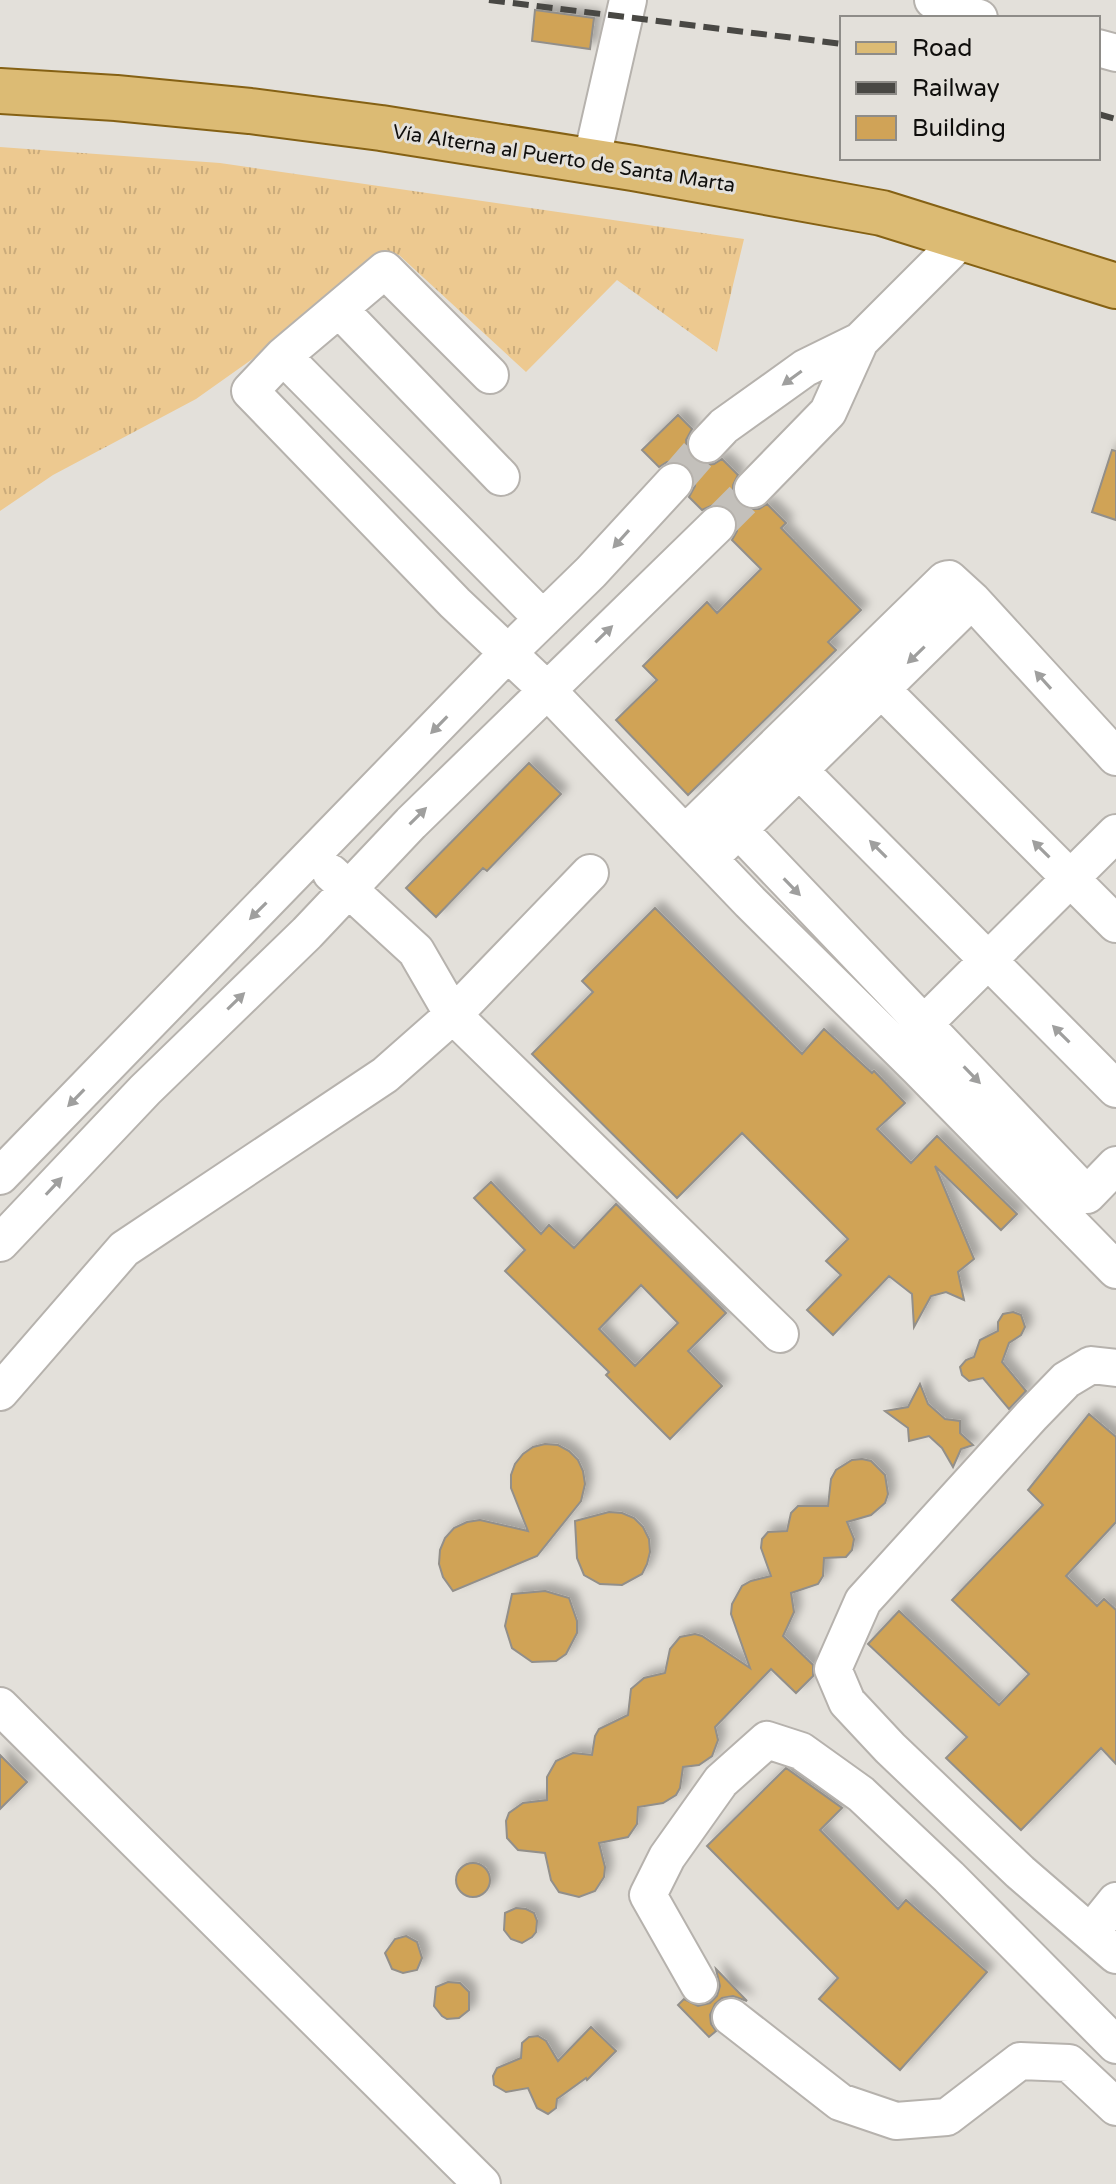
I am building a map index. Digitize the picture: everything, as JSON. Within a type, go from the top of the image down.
[{"type":"main road","name":"Vía Alterna al Puerto de Santa Marta","points":[[0,91],[250,111],[381,128],[591,162],[882,213],[1116,286]]},
{"type":"street","points":[[591,162],[628,0]]},
{"type":"street","points":[[933,0],[948,10],[971,16]]},
{"type":"street","points":[[707,444],[724,426],[805,368],[860,341],[963,238]]},
{"type":"street","points":[[490,375],[385,270],[283,356],[250,391],[1116,1270]]},
{"type":"street","points":[[339,309],[501,477]]},
{"type":"street","points":[[753,489],[828,412],[860,341]]},
{"type":"street","points":[[283,356],[543,619]]},
{"type":"street","points":[[0,1176],[507,654],[591,572],[674,482]]},
{"type":"street","points":[[0,1243],[145,1090],[307,933],[423,812],[717,525]]},
{"type":"street","points":[[697,846],[945,580],[951,580],[972,600],[1116,757]]},
{"type":"street","points":[[697,846],[739,830],[972,600]]},
{"type":"street","points":[[881,689],[1116,924]]},
{"type":"street","points":[[1073,713],[1116,731]]},
{"type":"street","points":[[799,770],[1116,1089]]},
{"type":"street","points":[[739,830],[1087,1195],[1116,1165]]},
{"type":"street","points":[[924,1024],[1116,833]]},
{"type":"street","points":[[312,856],[416,951],[453,1015],[780,1334]]},
{"type":"street","points":[[0,1392],[124,1249],[385,1075],[453,1015],[590,873]]},
{"type":"street","points":[[114,1059],[145,1090]]},
{"type":"street","points":[[1116,1368],[1091,1365],[1066,1380],[1032,1415],[863,1601],[833,1669],[847,1702],[890,1748],[985,1840],[1104,1944],[1116,1901]]},
{"type":"street","points":[[0,1706],[473,2181]]},
{"type":"street","points":[[699,1985],[648,1895],[667,1857],[721,1781],[767,1740],[801,1751],[861,1794],[949,1877],[1116,2045]]},
{"type":"street","points":[[731,2017],[840,2102],[896,2121],[947,2117],[1020,2061],[1069,2063],[1116,2107]]},
{"type":"green space","points":[[0,147],[220,163],[744,239],[717,352],[617,280],[526,372],[399,255],[196,399],[53,475],[0,511]]},
{"type":"building","points":[[535,10],[594,18],[590,49],[532,41]]},
{"type":"building","points":[[678,415],[692,429],[686,440],[692,459],[703,465],[722,459],[738,475],[733,485],[733,495],[738,503],[749,509],[759,509],[767,504],[786,523],[781,528],[861,610],[828,642],[836,650],[688,795],[616,720],[657,680],[643,666],[707,602],[717,613],[761,569],[732,540],[737,531],[737,521],[731,510],[723,505],[713,505],[702,510],[689,497],[695,486],[689,467],[678,461],[659,467],[642,450]]},
{"type":"building","points":[[1112,450],[1116,451],[1116,520],[1092,512]]},
{"type":"building","points":[[529,763],[561,794],[487,871],[483,868],[436,917],[406,888]]},
{"type":"building","points":[[655,908],[802,1054],[824,1029],[872,1073],[874,1071],[905,1103],[877,1129],[911,1163],[937,1136],[1017,1214],[1001,1230],[935,1166],[974,1259],[958,1272],[964,1300],[946,1292],[931,1296],[914,1327],[912,1294],[889,1276],[833,1335],[807,1310],[841,1275],[826,1261],[848,1239],[742,1133],[677,1198],[532,1054],[593,992],[582,981]]},
{"type":"building","points":[[491,1182],[541,1234],[549,1225],[574,1248],[616,1204],[726,1313],[688,1351],[722,1386],[670,1439],[606,1375],[609,1372],[505,1271],[525,1250],[474,1198]],"holes":[[[641,1285],[678,1323],[635,1366],[599,1329]]]},
{"type":"building","points":[[1013,1312],[1021,1315],[1025,1327],[1021,1335],[1009,1343],[1002,1362],[1026,1391],[1009,1409],[983,1378],[969,1381],[962,1375],[960,1367],[974,1357],[980,1340],[998,1331],[998,1322],[1003,1314]]},
{"type":"building","points":[[920,1384],[928,1404],[945,1419],[960,1421],[960,1433],[973,1445],[961,1449],[953,1467],[942,1448],[929,1436],[909,1441],[908,1428],[885,1411],[908,1407]]},
{"type":"building","points":[[1089,1414],[1116,1437],[1116,1522],[1066,1576],[1097,1606],[1104,1599],[1116,1610],[1116,1764],[1101,1748],[1021,1830],[946,1758],[967,1737],[868,1644],[899,1611],[999,1705],[1029,1674],[952,1600],[1043,1505],[1028,1490]]},
{"type":"building","points":[[545,1444],[558,1445],[578,1460],[585,1484],[581,1501],[537,1556],[453,1591],[443,1577],[439,1564],[445,1538],[454,1528],[480,1520],[528,1531],[511,1488],[511,1475],[523,1454]]},
{"type":"building","points":[[852,1460],[871,1461],[885,1475],[888,1494],[885,1503],[871,1515],[847,1522],[854,1539],[852,1550],[846,1557],[824,1558],[823,1576],[818,1584],[791,1593],[794,1612],[783,1636],[813,1665],[813,1676],[796,1693],[771,1669],[715,1727],[718,1740],[712,1756],[699,1765],[683,1767],[676,1795],[663,1803],[638,1807],[637,1824],[628,1837],[599,1843],[605,1867],[604,1877],[595,1891],[579,1897],[559,1892],[551,1880],[545,1853],[518,1850],[507,1838],[509,1813],[523,1803],[547,1800],[547,1777],[556,1761],[573,1753],[592,1755],[599,1729],[628,1715],[631,1689],[644,1678],[665,1673],[670,1649],[680,1637],[702,1636],[750,1668],[731,1614],[732,1604],[742,1586],[771,1576],[761,1548],[762,1539],[768,1532],[787,1531],[791,1513],[798,1506],[828,1506],[831,1479],[836,1470]]},
{"type":"building","points":[[609,1512],[634,1518],[649,1539],[650,1552],[642,1574],[622,1585],[600,1584],[584,1575],[577,1558],[575,1521]]},
{"type":"building","points":[[545,1591],[569,1598],[577,1621],[577,1633],[566,1654],[556,1661],[532,1662],[512,1648],[505,1626],[512,1594]]},
{"type":"building","points":[[0,1755],[27,1782],[0,1809]]},
{"type":"building","points":[[786,1768],[842,1808],[820,1830],[898,1909],[906,1900],[987,1972],[900,2070],[819,1999],[838,1978],[707,1846]]},
{"type":"building","points":[[473,1863],[485,1868],[490,1880],[485,1892],[473,1897],[461,1892],[456,1880],[461,1868]]},
{"type":"building","points":[[516,1908],[534,1913],[537,1921],[536,1932],[522,1943],[511,1939],[504,1930],[505,1913]]},
{"type":"building","points":[[406,1936],[417,1942],[422,1958],[417,1970],[403,1973],[392,1969],[385,1953],[395,1939]]},
{"type":"building","points":[[716,1969],[747,2001],[733,1996],[722,1998],[715,2004],[710,2015],[716,2031],[709,2037],[678,2005],[684,1999],[698,2006],[710,2003],[717,1996],[720,1986]]},
{"type":"building","points":[[448,1982],[460,1983],[469,1992],[469,2010],[459,2018],[447,2019],[434,2006],[436,1987]]},
{"type":"building","points":[[591,2027],[616,2051],[587,2080],[557,2099],[556,2108],[548,2114],[537,2108],[528,2088],[506,2092],[494,2085],[493,2076],[497,2068],[521,2058],[522,2043],[529,2037],[538,2036],[546,2041],[558,2061]]},
{"type":"tunnel","points":[[674,482],[707,444]]},
{"type":"tunnel","points":[[717,525],[753,489]]},
{"type":"railway","points":[[489,0],[840,44]]},
{"type":"railway","points":[[1100,115],[1116,119]]}]
